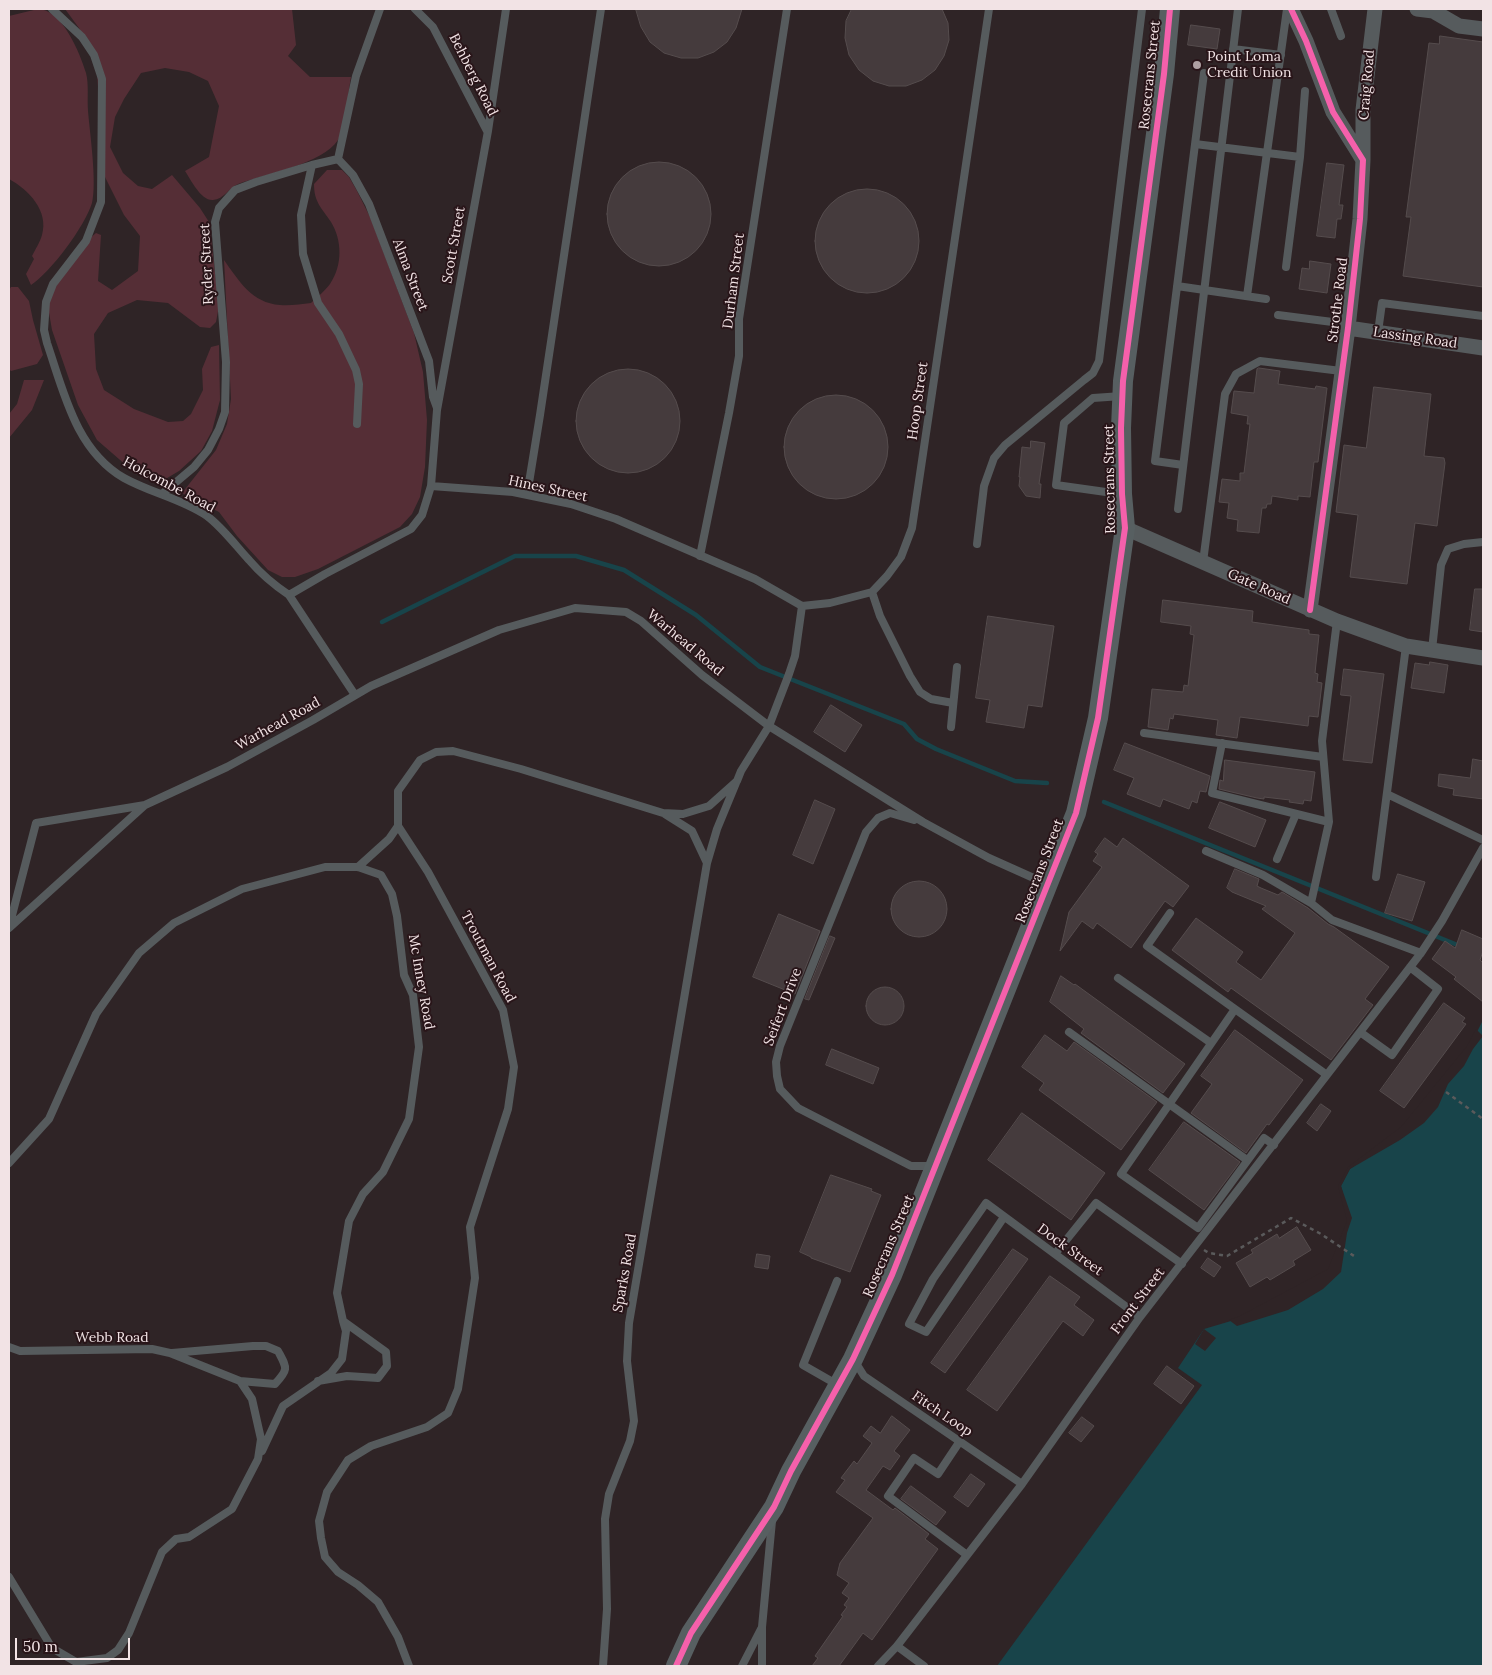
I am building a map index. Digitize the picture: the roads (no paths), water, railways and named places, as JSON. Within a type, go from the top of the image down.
[{"type":"street","name":"Rosecrans Street","points":[[676,1666],[691,1633],[774,1507],[791,1471],[853,1359],[892,1276],[1076,813],[1098,718],[1125,528],[1122,494],[1122,396],[1164,74],[1170,9]]},
{"type":"street","points":[[1289,9],[1306,41],[1333,112],[1363,160]]},
{"type":"street","name":"Craig Road","points":[[1363,160],[1363,110],[1375,9]]},
{"type":"street","points":[[1418,9],[1433,11],[1459,26],[1483,29]]},
{"type":"street","name":"Strothe Road","points":[[1310,610],[1348,326],[1360,219],[1363,160]]},
{"type":"street","name":"Lassing Road","points":[[1348,326],[1483,348]]},
{"type":"street","name":"Gate Road","points":[[1125,528],[1337,621],[1406,646],[1483,658]]},
{"type":"lane","name":"Holcombe Road","points":[[52,9],[82,37],[94,55],[102,79],[101,202],[86,241],[53,284],[46,302],[44,330],[73,420],[93,452],[108,466],[125,478],[208,517],[219,526],[268,581],[289,595]]},
{"type":"lane","points":[[338,159],[356,76],[380,9]]},
{"type":"lane","name":"Behberg Road","points":[[415,9],[434,27],[488,131]]},
{"type":"lane","name":"Scott Street","points":[[431,486],[437,410],[488,131],[506,9]]},
{"type":"lane","points":[[527,495],[601,9]]},
{"type":"lane","name":"Durham Street","points":[[700,556],[739,356],[738,319],[787,9]]},
{"type":"lane","name":"Hoop Street","points":[[872,592],[901,557],[912,528],[989,9]]},
{"type":"lane","points":[[977,544],[984,486],[994,458],[1005,444],[1093,373],[1099,361],[1142,9]]},
{"type":"lane","points":[[1178,509],[1238,9]]},
{"type":"lane","points":[[1247,296],[1280,55],[1289,9]]},
{"type":"lane","points":[[1331,9],[1341,36]]},
{"type":"lane","points":[[1233,49],[1280,55]]},
{"type":"lane","points":[[1184,465],[1155,461],[1204,73]]},
{"type":"lane","points":[[1286,267],[1300,157],[1304,91]]},
{"type":"lane","points":[[1195,144],[1300,157]]},
{"type":"lane","name":"Ryder Street","points":[[162,494],[194,467],[208,450],[219,430],[225,412],[226,362],[215,222],[219,208],[235,190],[312,165],[338,159]]},
{"type":"lane","name":"Alma Street","points":[[338,159],[353,175],[369,204],[429,361],[437,410]]},
{"type":"lane","points":[[312,165],[301,215],[303,254],[318,302],[339,334],[356,370],[359,384],[357,424]]},
{"type":"lane","points":[[1177,286],[1266,299]]},
{"type":"lane","points":[[1378,332],[1382,303],[1483,316]]},
{"type":"lane","points":[[1278,315],[1348,326]]},
{"type":"lane","points":[[1203,562],[1225,394],[1236,374],[1260,360],[1341,371]]},
{"type":"lane","points":[[1122,396],[1093,398],[1064,422],[1056,485],[1122,494]]},
{"type":"lane","points":[[356,695],[289,595],[411,529],[422,515],[431,486]]},
{"type":"lane","name":"Hines Street","points":[[431,486],[513,492],[571,504],[616,519],[700,556]]},
{"type":"lane","points":[[1432,650],[1441,565],[1448,549],[1464,544],[1483,542]]},
{"type":"lane","points":[[700,556],[754,579],[802,606],[830,603],[872,592],[880,616],[920,692],[931,699],[953,703]]},
{"type":"lane","points":[[707,863],[737,782],[769,726],[788,678],[795,656],[802,606]]},
{"type":"lane","name":"Warhead Road","points":[[145,805],[226,767],[370,686],[499,630],[575,608],[626,612],[641,621],[702,675],[769,726],[923,822],[989,858],[1049,885]]},
{"type":"lane","points":[[1311,903],[1330,822],[1322,741],[1337,621]]},
{"type":"lane","points":[[1376,877],[1406,646]]},
{"type":"lane","points":[[951,727],[957,667]]},
{"type":"lane","points":[[1144,733],[1324,757]]},
{"type":"lane","points":[[1222,743],[1212,793],[1330,822]]},
{"type":"lane","points":[[358,867],[389,839],[398,826],[398,791],[420,760],[436,752],[453,751],[522,769],[663,813],[683,814],[709,806],[737,782]]},
{"type":"lane","points":[[1387,794],[1483,840]]},
{"type":"lane","points":[[9,928],[145,805]]},
{"type":"lane","points":[[9,928],[36,823],[145,805]]},
{"type":"lane","points":[[663,813],[692,831],[707,863]]},
{"type":"lane","name":"Seifert Drive","points":[[923,822],[890,813],[878,818],[866,832],[780,1046],[776,1062],[780,1089],[798,1108],[911,1166],[936,1166]]},
{"type":"lane","points":[[1278,859],[1296,814]]},
{"type":"lane","name":"Troutman Road","points":[[398,826],[428,872],[503,1010],[514,1067],[508,1109],[486,1172],[470,1228],[475,1278],[458,1389],[448,1413],[427,1427],[371,1446],[348,1460],[327,1492],[319,1521],[320,1538],[325,1557],[338,1572],[358,1585],[378,1602],[398,1637],[409,1666]]},
{"type":"lane","name":"Front Street","points":[[878,1666],[897,1646],[1022,1484],[1140,1317],[1421,953],[1437,930],[1483,848]]},
{"type":"lane","points":[[1206,851],[1263,875],[1311,903],[1332,920],[1421,953]]},
{"type":"lane","name":"Sparks Road","points":[[603,1666],[607,1609],[605,1519],[609,1494],[630,1441],[634,1421],[626,1361],[629,1323],[707,863]]},
{"type":"lane","name":"Mc Inney Road","points":[[9,1163],[49,1119],[96,1014],[139,954],[174,923],[242,889],[325,867],[358,867],[380,875],[392,894],[397,916],[404,975],[413,994],[419,1047],[409,1119],[383,1172],[363,1194],[349,1220],[337,1292],[346,1331],[342,1359],[331,1373],[283,1406],[258,1459]]},
{"type":"lane","points":[[1170,913],[1147,946],[1327,1075]]},
{"type":"lane","points":[[1360,1032],[1392,1055],[1438,989],[1410,967]]},
{"type":"lane","points":[[1118,978],[1211,1043]]},
{"type":"lane","points":[[1235,1009],[1121,1174],[1198,1228],[1264,1138],[1274,1145]]},
{"type":"lane","points":[[1069,1032],[1247,1160]]},
{"type":"lane","name":"Dock Street","points":[[1004,1217],[926,1332],[909,1324],[933,1279],[986,1203],[1140,1317]]},
{"type":"lane","points":[[1055,1254],[1096,1203],[1182,1264]]},
{"type":"lane","points":[[837,1281],[803,1365],[838,1385]]},
{"type":"lane","points":[[318,1382],[347,1376],[378,1378],[387,1366],[386,1352],[343,1321]]},
{"type":"lane","name":"Webb Road","points":[[9,1347],[20,1351],[152,1349],[170,1353],[240,1381],[275,1384],[285,1373],[286,1366],[278,1351],[266,1346],[170,1353]]},
{"type":"lane","name":"Fitch Loop","points":[[853,1359],[864,1376],[1022,1484]]},
{"type":"lane","points":[[9,1577],[52,1648],[76,1662],[107,1658],[118,1650],[129,1633],[162,1552],[176,1539],[189,1537],[232,1509],[258,1459],[261,1439],[252,1399],[240,1381]]},
{"type":"lane","points":[[960,1442],[938,1474],[914,1458],[888,1496],[967,1555]]},
{"type":"lane","points":[[762,1666],[762,1627],[774,1507]]},
{"type":"lane","points":[[742,1666],[762,1627]]},
{"type":"lane","points":[[897,1646],[921,1665]]},
{"type":"water","points":[[1483,1020],[1483,1666],[997,1666],[1202,1385],[1178,1368],[1204,1329],[1241,1318],[1330,1271],[1350,1222],[1341,1186],[1350,1169],[1402,1128],[1469,1048]]},
{"type":"waterway","points":[[382,622],[515,556],[576,556],[624,570],[696,615],[760,667],[904,724],[917,739],[936,749],[1015,781],[1047,783]]},
{"type":"waterway","points":[[1104,802],[1460,946]]},
{"type":"place","name":"Point Loma Credit Union","points":[[1197,65]]}]
